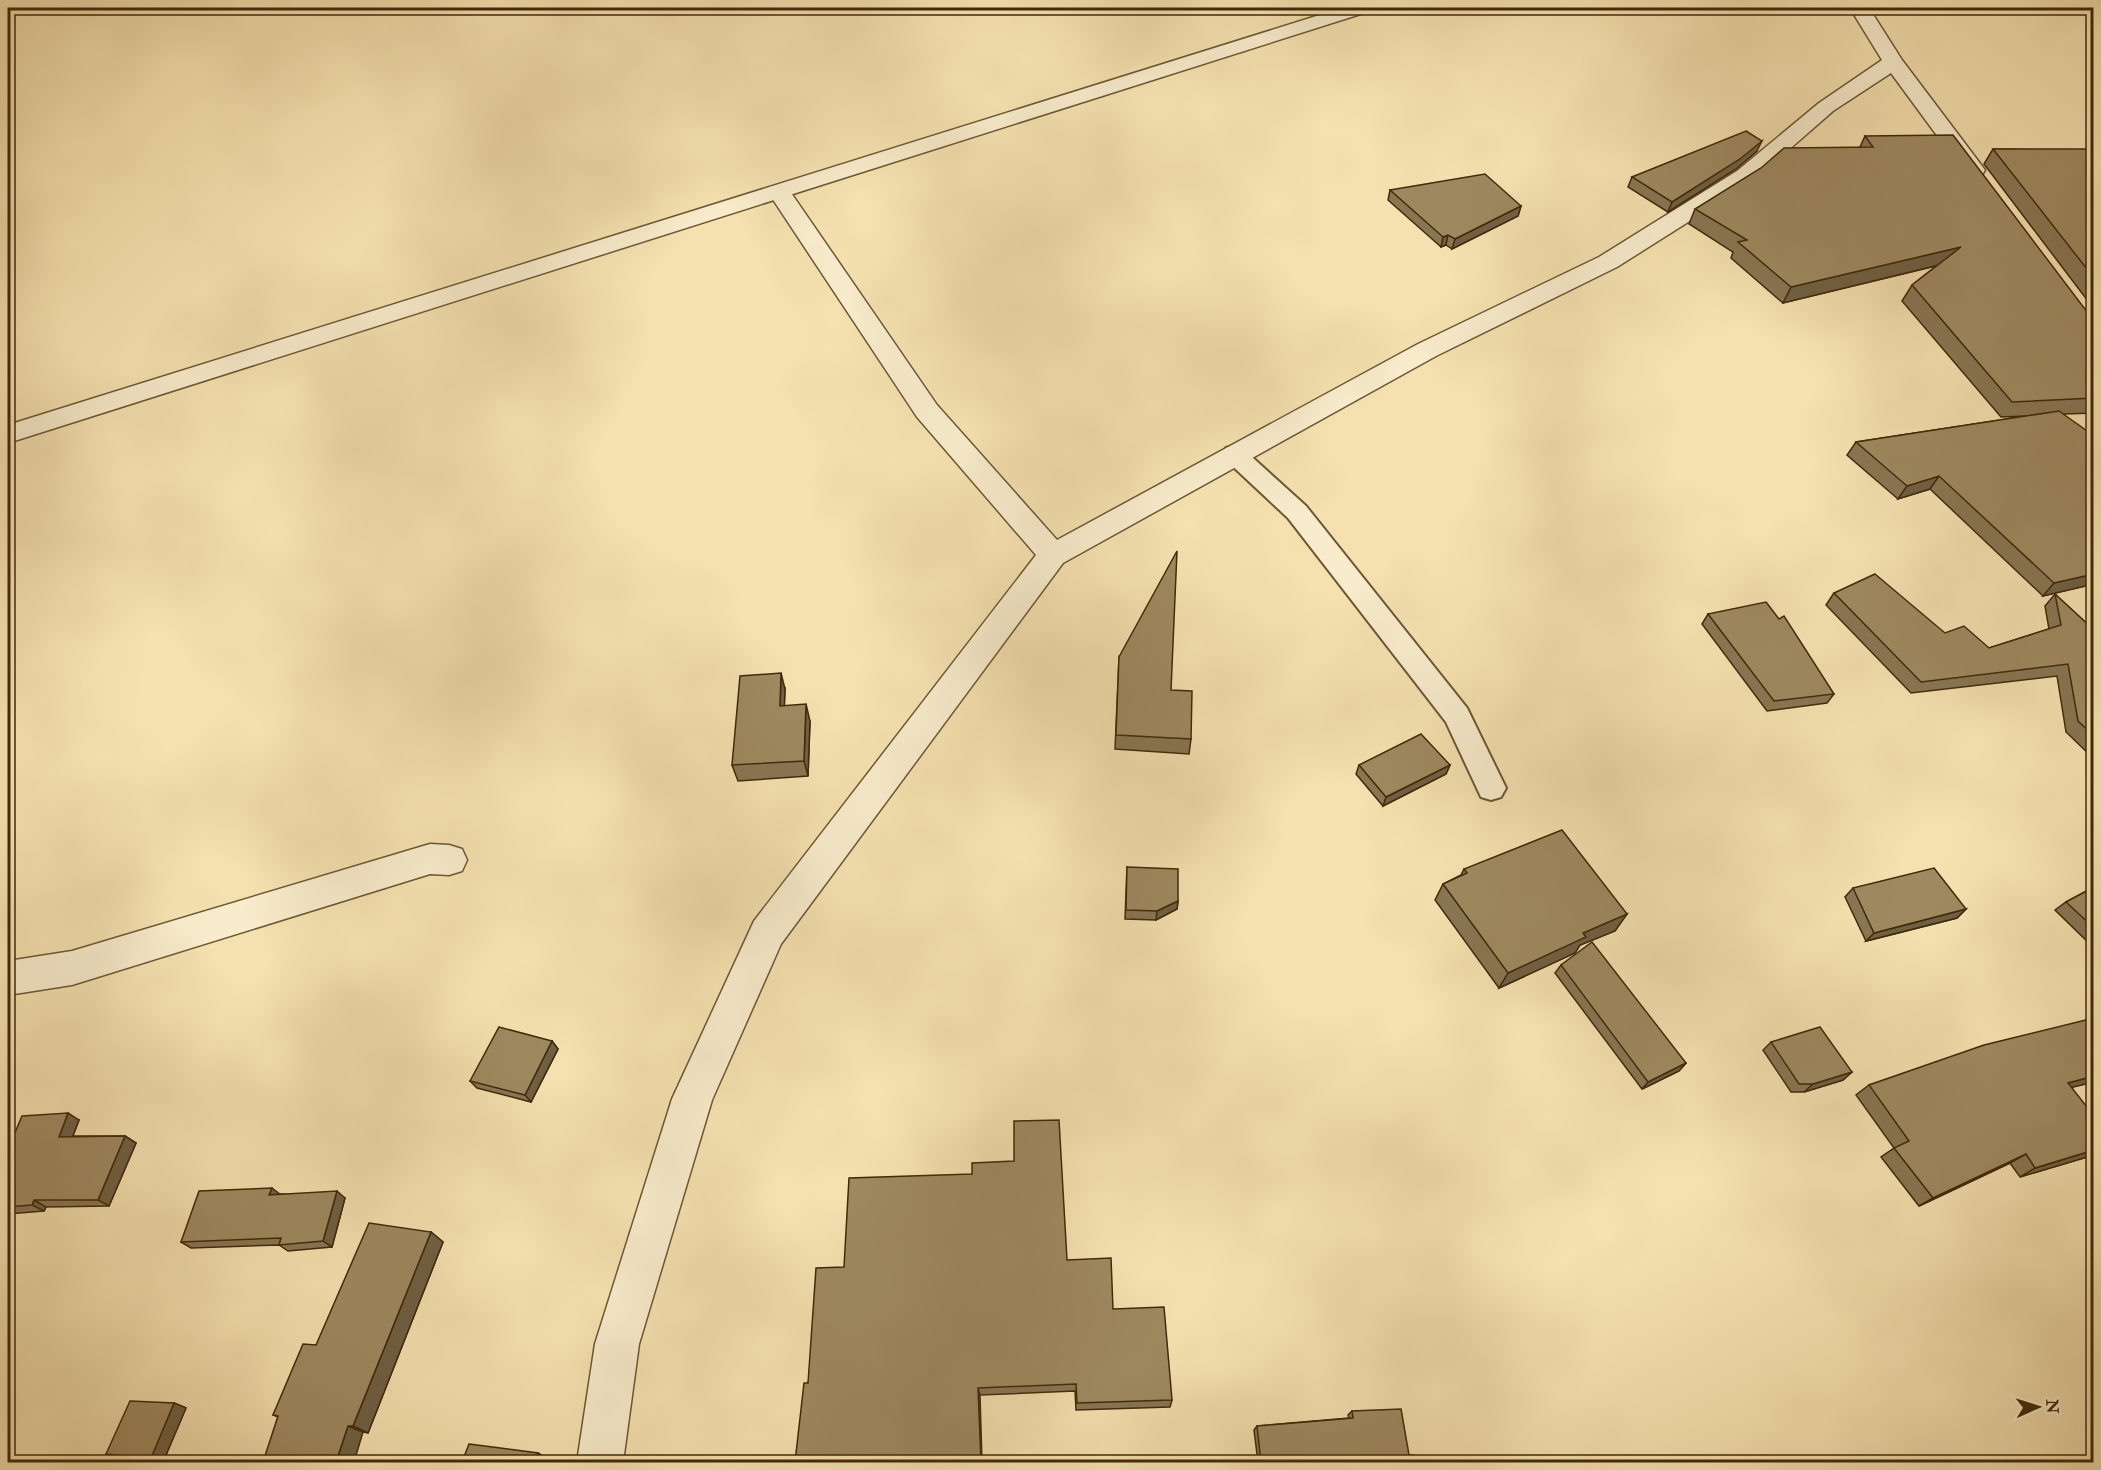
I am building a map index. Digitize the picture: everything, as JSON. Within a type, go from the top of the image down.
[{"type":"street","points":[[8,434],[1360,8]]},
{"type":"street","points":[[1860,8],[1893,62],[1987,188]]},
{"type":"street","points":[[600,1462],[617,1344],[692,1099],[767,933],[1053,555],[1426,350],[1608,262],[1744,176],[1826,108],[1893,62]]},
{"type":"street","points":[[778,192],[927,411],[1053,555]]},
{"type":"street","points":[[8,978],[72,968],[430,859],[448,860]]},
{"type":"lane","points":[[1234,454],[1297,512],[1457,716],[1491,788]]},
{"type":"building","points":[[1746,131],[1762,141],[1740,159],[1672,202],[1632,177]]},
{"type":"building","points":[[1953,135],[2094,321],[2094,356],[2089,356],[2094,361],[2094,398],[2012,402],[1912,285],[1961,247],[1791,287],[1738,242],[1747,240],[1695,209],[1761,168],[1784,148],[1873,147],[1865,136]]},
{"type":"building","points":[[1993,149],[2092,149],[2094,151],[2094,278]]},
{"type":"building","points":[[1485,174],[1521,206],[1455,239],[1448,235],[1443,237],[1390,190]]},
{"type":"building","points":[[2059,411],[2094,436],[2094,574],[2054,583],[1939,476],[1907,486],[1856,442]]},
{"type":"building","points":[[1177,551],[1171,690],[1192,691],[1191,739],[1116,735],[1119,657]]},
{"type":"building","points":[[1875,574],[1945,633],[1964,626],[1989,648],[2061,625],[2055,594],[2094,630],[2094,736],[2078,721],[2068,664],[1921,682],[1834,593]]},
{"type":"building","points":[[1766,602],[1779,619],[1784,616],[1834,694],[1774,701],[1708,614]]},
{"type":"building","points":[[781,673],[780,706],[806,704],[804,761],[732,765],[740,676]]},
{"type":"building","points":[[1421,734],[1450,765],[1386,797],[1359,765]]},
{"type":"building","points":[[1562,830],[1627,914],[1583,933],[1586,937],[1508,973],[1443,884],[1467,873],[1464,869]]},
{"type":"building","points":[[1127,867],[1178,869],[1178,901],[1157,911],[1126,910]]},
{"type":"building","points":[[1934,868],[1966,909],[1874,933],[1853,888]]},
{"type":"building","points":[[2094,887],[2094,928],[2066,902]]},
{"type":"building","points":[[1592,942],[1686,1063],[1648,1082],[1561,965]]},
{"type":"building","points":[[2094,1018],[2094,1076],[2068,1083],[2094,1116],[2094,1150],[2035,1168],[2026,1154],[1933,1198],[1894,1148],[1909,1141],[1869,1085],[1984,1045]]},
{"type":"building","points":[[499,1027],[552,1041],[525,1095],[470,1081]]},
{"type":"building","points":[[1820,1027],[1852,1072],[1813,1084],[1799,1084],[1771,1042]]},
{"type":"building","points":[[68,1113],[59,1137],[125,1136],[98,1200],[34,1200],[32,1205],[8,1207],[8,1149],[22,1116]]},
{"type":"building","points":[[1059,1120],[1067,1260],[1111,1258],[1113,1309],[1164,1307],[1172,1400],[1077,1403],[1076,1384],[978,1388],[981,1462],[795,1462],[804,1383],[808,1383],[816,1268],[844,1267],[849,1178],[972,1174],[972,1163],[1014,1161],[1014,1121]]},
{"type":"building","points":[[272,1188],[269,1195],[337,1191],[323,1241],[279,1245],[281,1238],[181,1242],[199,1191]]},
{"type":"building","points":[[369,1223],[431,1232],[353,1426],[348,1426],[336,1462],[263,1462],[278,1416],[273,1415],[303,1344],[316,1345]]},
{"type":"building","points":[[130,1401],[174,1403],[151,1458],[106,1454]]},
{"type":"building","points":[[1401,1409],[1409,1455],[1482,1462],[1360,1462],[1360,1459],[1323,1462],[1261,1462],[1257,1426],[1353,1418],[1352,1411]]},
{"type":"building","points":[[469,1444],[538,1453],[535,1462],[462,1462]]}]
